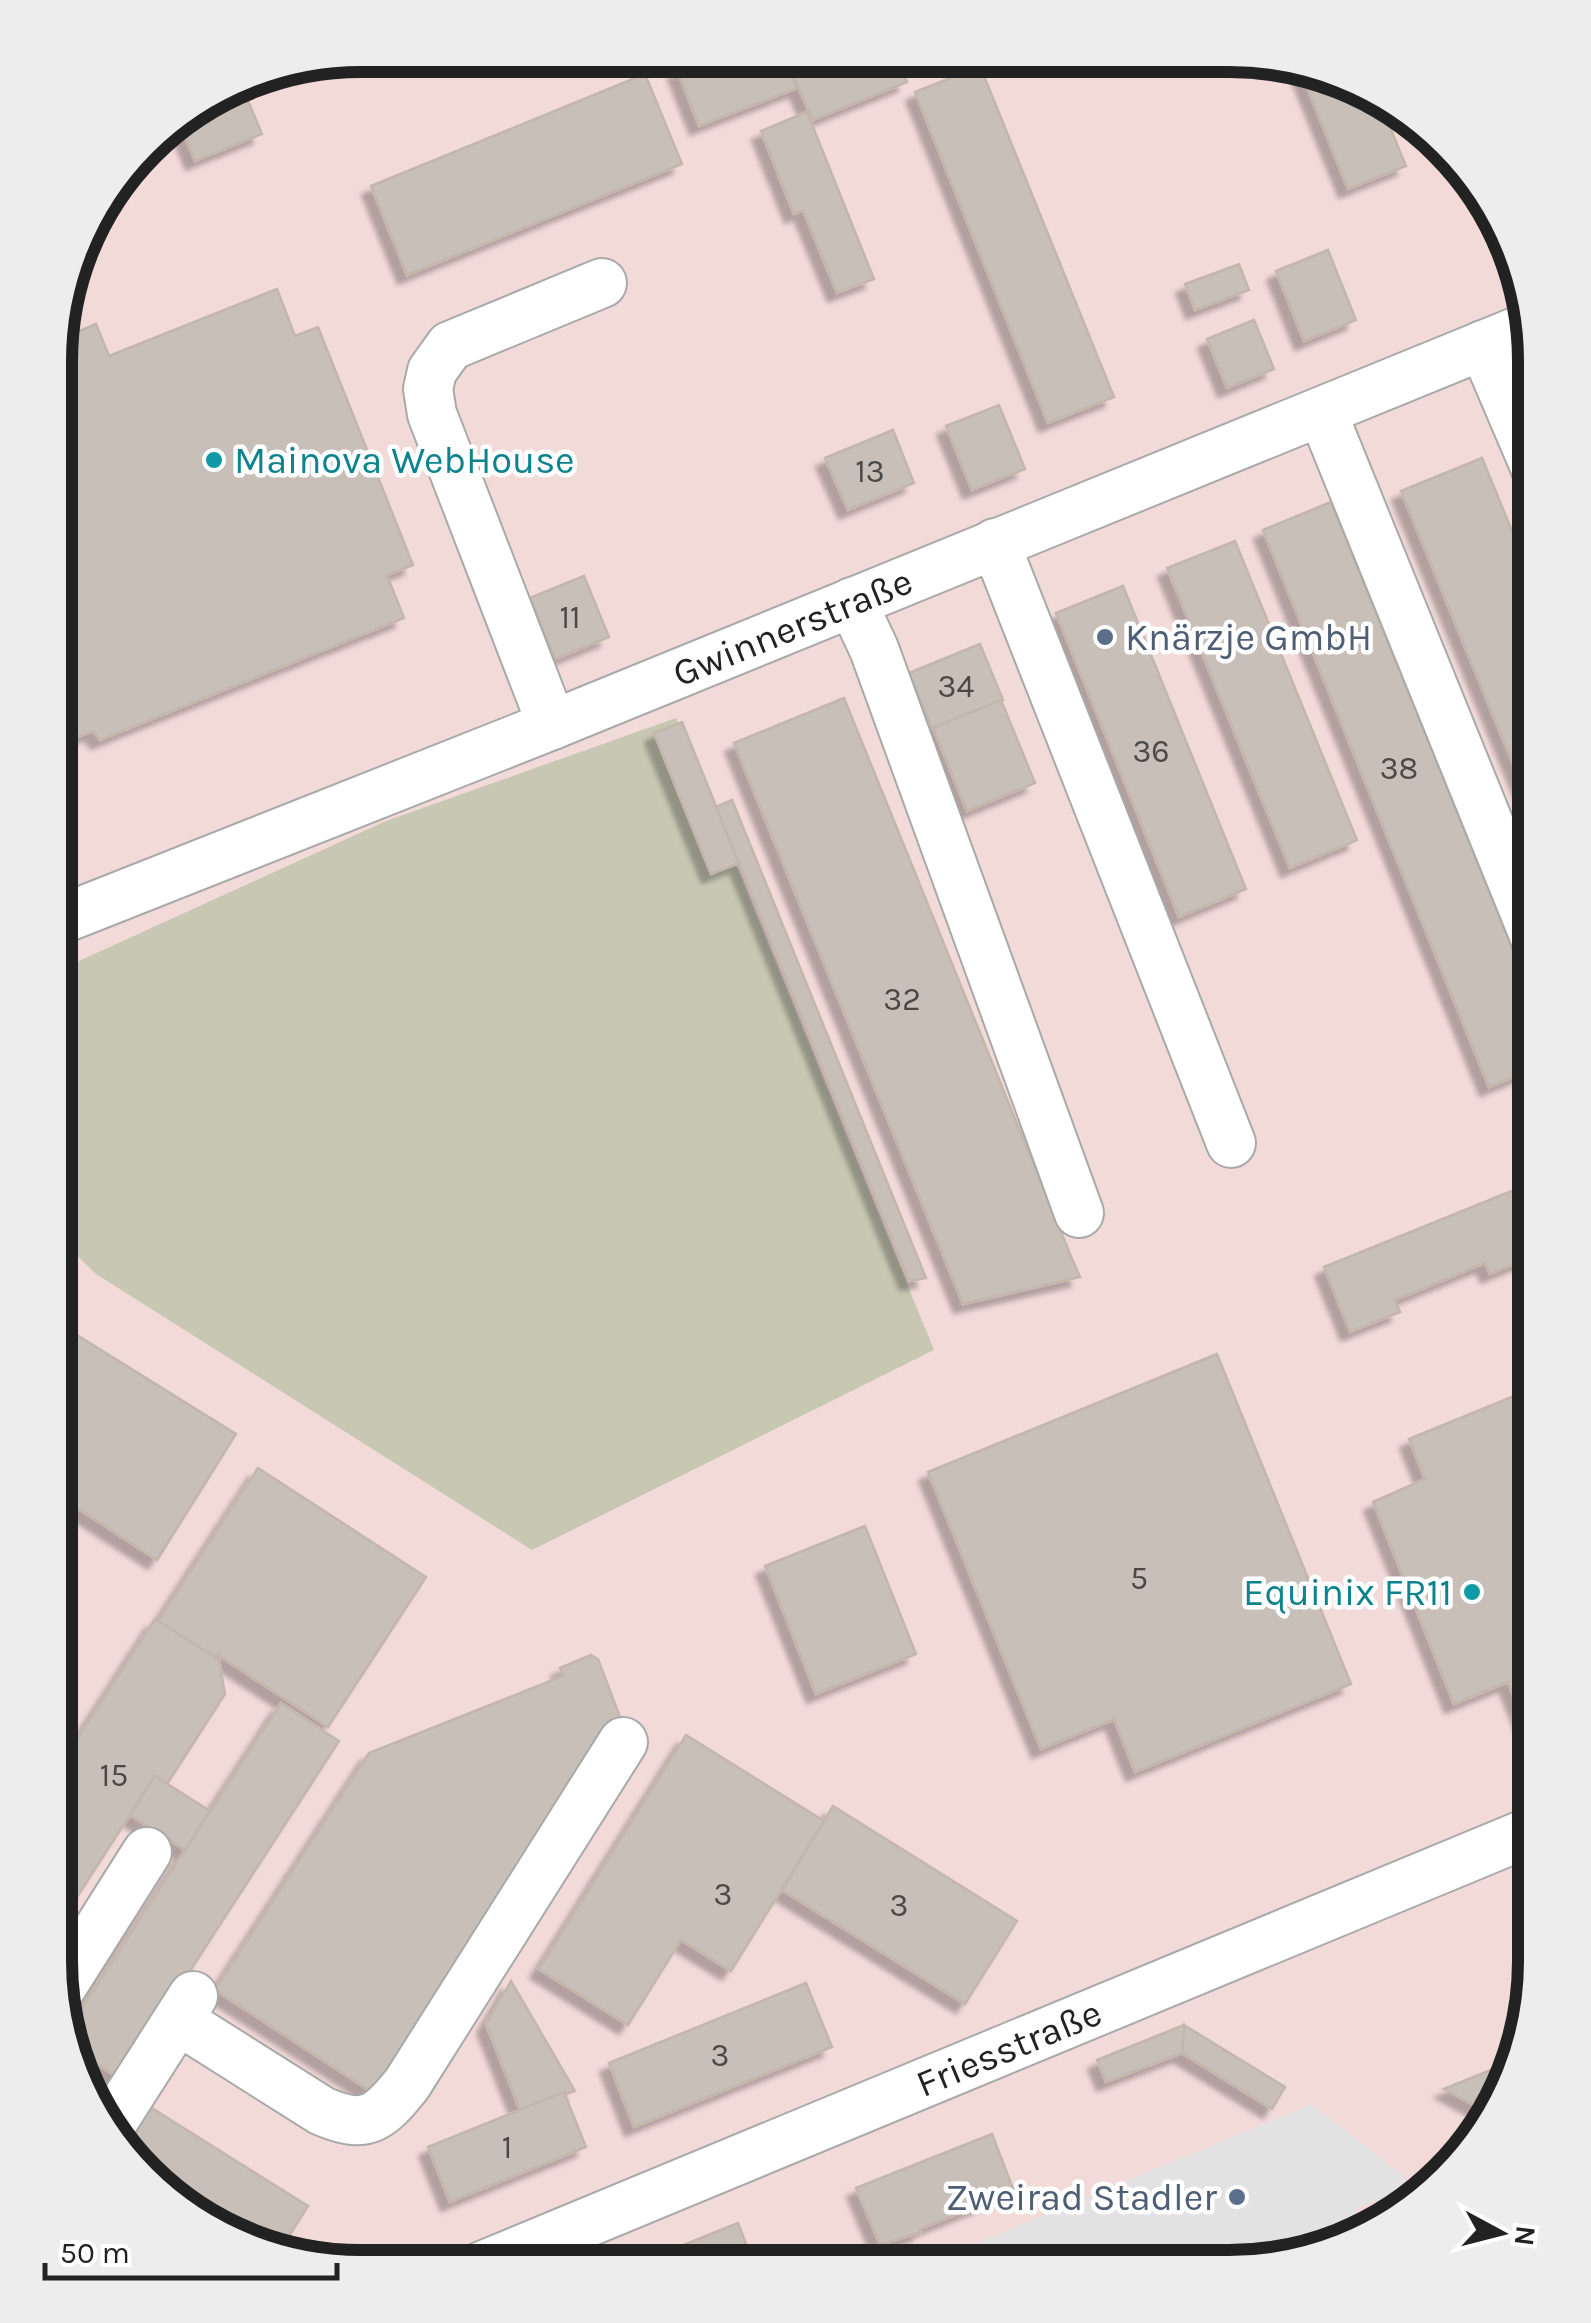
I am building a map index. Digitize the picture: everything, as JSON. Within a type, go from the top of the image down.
[{"type":"street","points":[[552,725],[432,414],[428,389],[432,371],[450,346],[602,283]]},
{"type":"street","name":"Gwinnerstraße","points":[[72,915],[552,725],[1516,332]]},
{"type":"street","points":[[1483,345],[1518,427]]},
{"type":"street","points":[[1322,412],[1518,896]]},
{"type":"street","points":[[995,543],[1232,1143]]},
{"type":"street","points":[[852,602],[874,648],[1079,1212]]},
{"type":"street","points":[[117,2115],[185,2008],[322,2110],[341,2119],[372,2119],[387,2109],[407,2084],[623,1742]]},
{"type":"street","name":"Friesstraße","points":[[521,2250],[1518,1837]]},
{"type":"street","points":[[73,1970],[147,1852]]},
{"type":"shaded area","points":[[324,75],[1267,75],[1304,82],[1340,95],[1390,121],[1447,171],[1489,234],[1509,287],[1518,362],[1518,1980],[1503,2054],[1470,2122],[1420,2179],[1357,2221],[1286,2245],[1229,2250],[324,2248],[287,2241],[251,2228],[186,2191],[144,2152],[102,2089],[78,2018],[72,1961],[75,324],[88,269],[111,217],[144,171],[171,144],[217,111],[251,95],[287,82]]},
{"type":"shaded area","points":[[676,718],[934,1350],[532,1550],[96,1274],[72,1251],[72,964],[386,821]]},
{"type":"shaded area","name":"Zweirad Stadler","points":[[1312,2104],[1413,2184],[1356,2208],[1357,2221],[1322,2235],[1267,2248],[960,2250]]},
{"type":"building","points":[[678,72],[790,72],[797,88],[699,126]]},
{"type":"building","points":[[791,72],[903,72],[907,82],[813,120]]},
{"type":"building","points":[[965,72],[982,72],[1114,397],[1048,423],[915,92]]},
{"type":"building","points":[[645,74],[682,164],[407,275],[371,186]]},
{"type":"building","points":[[1305,82],[1357,102],[1387,119],[1406,166],[1348,189]]},
{"type":"building","points":[[247,97],[262,134],[195,161],[184,134],[217,111]]},
{"type":"building","points":[[807,112],[874,279],[837,293],[803,210],[794,214],[761,131]]},
{"type":"building","points":[[1328,250],[1356,320],[1304,341],[1276,271]]},
{"type":"building","points":[[1239,264],[1249,290],[1195,310],[1185,284]]},
{"type":"building","name":"Mainova WebHouse","points":[[277,289],[295,336],[318,327],[413,565],[387,575],[404,618],[100,740],[93,731],[72,739],[74,333],[96,324],[109,356]]},
{"type":"building","points":[[1254,320],[1274,369],[1227,388],[1207,339]]},
{"type":"building","points":[[999,405],[1025,469],[972,490],[946,426]]},
{"type":"building","points":[[893,430],[914,483],[848,510],[825,458]]},
{"type":"building","points":[[1482,458],[1518,545],[1518,776],[1401,491]]},
{"type":"building","points":[[1331,502],[1518,963],[1518,1075],[1489,1087],[1263,530]]},
{"type":"building","points":[[1235,541],[1357,840],[1290,868],[1167,568]]},
{"type":"building","points":[[584,576],[609,637],[555,659],[530,598]]},
{"type":"building","points":[[1123,586],[1246,889],[1179,917],[1056,613]]},
{"type":"building","points":[[980,644],[1003,700],[932,728],[909,673]]},
{"type":"building","points":[[844,698],[1080,1277],[963,1304],[734,743]]},
{"type":"building","points":[[1001,700],[1035,783],[967,811],[933,728]]},
{"type":"building","points":[[682,722],[739,863],[711,874],[654,733]]},
{"type":"building","points":[[732,800],[926,1278],[909,1281],[716,807]]},
{"type":"building","points":[[1518,1188],[1518,1262],[1490,1274],[1485,1263],[1395,1300],[1400,1312],[1350,1332],[1324,1267]]},
{"type":"building","points":[[72,1332],[236,1434],[157,1560],[72,1504]]},
{"type":"building","points":[[1217,1354],[1351,1684],[1135,1772],[1114,1719],[1041,1749],[928,1472]]},
{"type":"building","name":"Equinix FR11","points":[[1518,1394],[1518,1707],[1508,1682],[1454,1704],[1373,1502],[1425,1479],[1409,1439]]},
{"type":"building","points":[[258,1468],[426,1577],[328,1727],[158,1621]]},
{"type":"building","points":[[865,1526],[916,1654],[816,1694],[765,1566]]},
{"type":"building","points":[[155,1619],[219,1660],[225,1694],[167,1784],[155,1776],[72,1905],[72,1747]]},
{"type":"building","points":[[591,1655],[598,1659],[620,1717],[375,2094],[215,1990],[369,1753],[563,1676],[560,1668]]},
{"type":"building","points":[[281,1703],[339,1741],[120,2079],[90,2059],[77,2015]]},
{"type":"building","points":[[686,1735],[824,1821],[731,1971],[681,1940],[628,2025],[539,1969]]},
{"type":"building","points":[[155,1776],[210,1811],[185,1850],[130,1815]]},
{"type":"building","points":[[833,1806],[1017,1921],[965,2004],[782,1890]]},
{"type":"building","points":[[511,1981],[575,2091],[520,2110],[486,2024]]},
{"type":"building","points":[[806,1983],[832,2047],[634,2127],[609,2063]]},
{"type":"building","points":[[1184,2025],[1285,2087],[1272,2109],[1182,2053]]},
{"type":"building","points":[[1184,2025],[1182,2053],[1106,2082],[1097,2060]]},
{"type":"building","points":[[1498,2067],[1478,2108],[1444,2089]]},
{"type":"building","points":[[564,2092],[586,2147],[450,2202],[428,2147]]},
{"type":"building","points":[[147,2105],[308,2206],[286,2241],[251,2228],[186,2191],[130,2133]]},
{"type":"building","points":[[992,2134],[1014,2191],[920,2229],[921,2232],[880,2245],[856,2188]]},
{"type":"building","points":[[738,2223],[748,2250],[671,2250]]},
{"type":"place","name":"Mainova WebHouse","points":[[214,460]]},
{"type":"place","name":"Knärzje GmbH","points":[[1105,637]]},
{"type":"place","name":"Equinix FR11","points":[[1472,1592]]},
{"type":"place","name":"Zweirad Stadler","points":[[1237,2197]]}]
